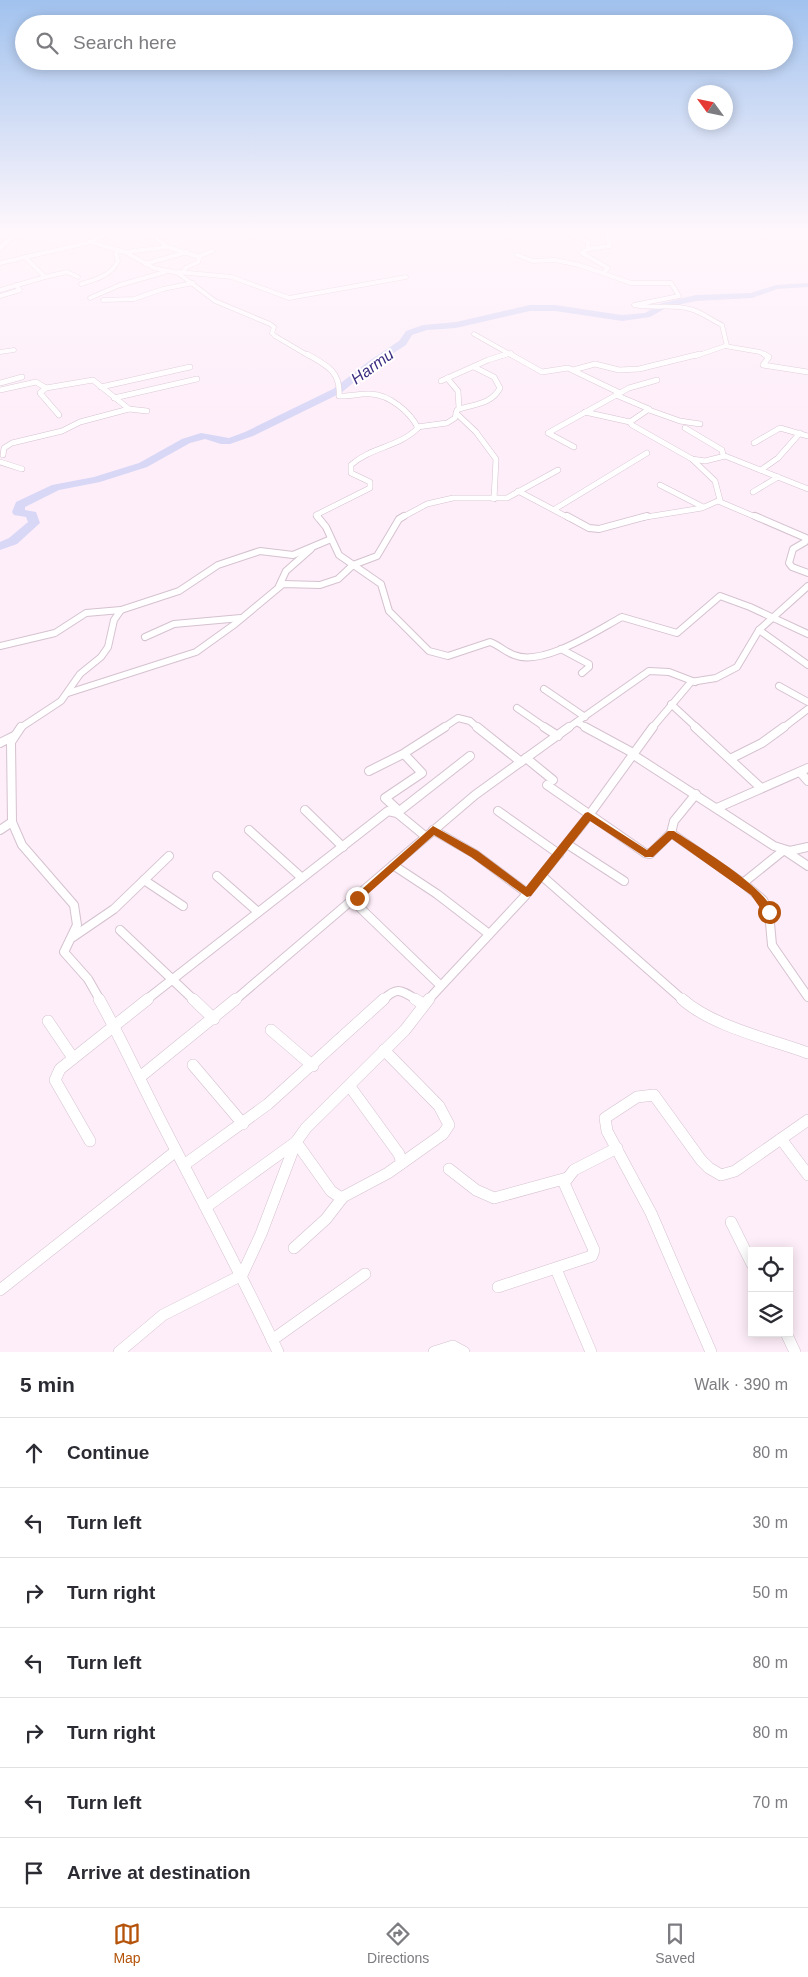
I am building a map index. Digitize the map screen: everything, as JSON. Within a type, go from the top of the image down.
[{"type":"street","points":[[90,298],[101,293]]},
{"type":"street","points":[[103,300],[134,299],[151,293]]},
{"type":"street","points":[[205,293],[215,301],[270,324],[274,328],[272,333],[275,336],[332,367],[340,386],[339,396],[377,395],[404,410],[418,427]]},
{"type":"street","points":[[271,293],[289,298],[316,293]]},
{"type":"street","points":[[677,293],[679,296],[634,305],[655,308],[685,308],[703,313],[722,326],[727,346]]},
{"type":"street","points":[[474,334],[545,372],[564,368],[573,370],[649,410],[680,421],[700,424]]},
{"type":"street","points":[[573,370],[594,364],[619,370],[639,369],[689,358],[727,346],[763,354],[769,359],[763,365],[770,368],[808,372]]},
{"type":"street","points":[[0,352],[14,350]]},
{"type":"street","points":[[441,381],[511,353]]},
{"type":"street","points":[[101,387],[190,367]]},
{"type":"street","points":[[458,411],[489,401],[500,388],[494,377],[474,367]]},
{"type":"street","points":[[0,383],[22,377]]},
{"type":"street","points":[[447,378],[458,391],[458,411],[455,418],[447,423],[418,427],[402,441],[367,452],[351,465],[351,472],[372,485],[367,490],[316,514],[326,527],[339,554],[381,584],[388,610],[429,651],[438,655],[448,656],[487,642],[497,644],[514,655],[530,658],[560,649],[622,617],[678,633],[720,596],[772,616],[808,634]]},
{"type":"street","points":[[59,415],[40,393],[46,388],[89,379],[93,380],[129,409]]},
{"type":"street","points":[[114,398],[197,379]]},
{"type":"street","points":[[574,447],[548,433],[630,388],[657,380]]},
{"type":"street","points":[[0,390],[36,382],[46,388]]},
{"type":"street","points":[[3,454],[3,446],[46,434],[62,432],[80,422],[129,409],[147,411]]},
{"type":"street","points":[[630,422],[649,410]]},
{"type":"street","points":[[458,411],[496,459],[494,499]]},
{"type":"street","points":[[518,491],[589,528],[598,530],[641,517],[704,508],[718,501],[720,495],[715,479],[692,459],[653,438],[630,422],[604,418],[585,412]]},
{"type":"street","points":[[685,428],[722,450],[723,456]]},
{"type":"street","points":[[754,443],[780,428],[808,436]]},
{"type":"street","points":[[761,470],[778,458],[800,433]]},
{"type":"street","points":[[555,509],[647,453]]},
{"type":"street","points":[[692,459],[705,462],[723,456],[808,489]]},
{"type":"street","points":[[0,462],[22,469]]},
{"type":"street","points":[[68,693],[196,652],[279,586],[288,583],[329,583],[338,580],[353,565],[376,556],[399,519],[427,504],[453,498],[507,498],[558,470]]},
{"type":"street","points":[[753,492],[778,477]]},
{"type":"street","points":[[660,486],[704,508]]},
{"type":"street","points":[[718,501],[806,538],[805,542],[793,549],[788,563],[808,573]]},
{"type":"street","points":[[0,646],[55,634],[86,612],[120,610],[179,591],[210,568],[225,562],[265,550],[293,555],[331,539]]},
{"type":"street","points":[[279,586],[286,571],[315,545]]},
{"type":"street","points":[[206,1207],[296,1142],[327,1104],[404,1030],[440,985],[542,876],[671,704],[690,684],[716,678],[737,667],[759,630],[772,616],[808,586]]},
{"type":"street","points":[[0,743],[14,736],[23,724],[54,706],[68,693],[80,674],[101,657],[108,647],[114,620],[120,610]]},
{"type":"street","points":[[145,636],[174,624],[241,618]]},
{"type":"street","points":[[759,630],[808,665]]},
{"type":"street","points":[[560,649],[589,664],[589,667],[582,672]]},
{"type":"street","points":[[140,1077],[214,1019],[353,901],[425,836],[523,760],[647,671],[669,672],[696,682]]},
{"type":"street","points":[[779,686],[808,702]]},
{"type":"street","points":[[544,689],[585,717]]},
{"type":"street","points":[[671,704],[760,787]]},
{"type":"street","points":[[517,708],[558,736]]},
{"type":"street","points":[[730,759],[762,743],[808,709]]},
{"type":"street","points":[[369,771],[405,753],[460,718],[470,721],[523,760],[588,815],[645,853],[650,854],[671,833],[674,821],[696,794]]},
{"type":"street","points":[[577,722],[633,753],[808,866]]},
{"type":"street","points":[[14,736],[11,755],[12,822],[22,845],[73,902],[76,925],[64,952],[88,979],[114,1025],[176,1151],[242,1275],[278,1352]]},
{"type":"street","points":[[405,753],[422,772],[385,798],[425,836]]},
{"type":"street","points":[[90,1140],[55,1080],[60,1069],[388,811],[398,812],[470,756]]},
{"type":"street","points":[[717,808],[760,787],[804,770],[808,781]]},
{"type":"street","points":[[304,810],[343,847]]},
{"type":"street","points":[[498,811],[559,854]]},
{"type":"street","points":[[0,830],[12,822]]},
{"type":"street","points":[[249,830],[302,878]]},
{"type":"street","points":[[433,830],[475,854],[527,893]]},
{"type":"street","points":[[671,833],[755,892],[767,907],[772,945],[808,997]]},
{"type":"street","points":[[567,844],[624,881]]},
{"type":"street","points":[[743,883],[784,850],[790,851],[808,847]]},
{"type":"street","points":[[70,939],[114,909],[169,856]]},
{"type":"street","points":[[393,865],[437,894],[489,934]]},
{"type":"street","points":[[217,876],[258,912]]},
{"type":"street","points":[[542,876],[691,1007],[723,1022],[808,1052]]},
{"type":"street","points":[[144,880],[183,906]]},
{"type":"street","points":[[353,901],[440,985]]},
{"type":"street","points":[[120,930],[174,979],[214,1019]]},
{"type":"street","points":[[184,1165],[242,1124],[313,1066],[392,991],[404,992],[423,1004]]},
{"type":"street","points":[[48,1021],[73,1058]]},
{"type":"street","points":[[271,1030],[313,1066]]},
{"type":"street","points":[[294,1248],[326,1219],[343,1197],[402,1163],[443,1134],[449,1125],[439,1106],[384,1050]]},
{"type":"street","points":[[193,1066],[242,1124]]},
{"type":"street","points":[[351,1088],[399,1154],[402,1163]]},
{"type":"street","points":[[712,1352],[651,1214],[604,1123],[605,1118],[637,1097],[649,1094],[654,1095],[661,1101],[700,1157],[716,1174],[722,1175],[735,1171],[808,1120]]},
{"type":"street","points":[[781,1139],[808,1175]]},
{"type":"street","points":[[296,1142],[331,1191],[339,1197],[343,1197]]},
{"type":"street","points":[[119,1352],[163,1315],[242,1275],[261,1234],[296,1142]]},
{"type":"street","points":[[498,1288],[586,1259],[594,1254],[565,1188],[567,1178],[574,1170],[617,1148]]},
{"type":"street","points":[[0,1290],[176,1151]]},
{"type":"street","points":[[449,1169],[475,1190],[485,1196],[494,1198],[567,1178]]},
{"type":"street","points":[[731,1222],[748,1256]]},
{"type":"street","points":[[556,1269],[592,1352]]},
{"type":"street","points":[[272,1340],[366,1274]]},
{"type":"street","points":[[788,1337],[795,1352]]},
{"type":"street","points":[[434,1352],[452,1344],[458,1346],[464,1352]]},
{"type":"waterway","name":"Harmu","points":[[0,546],[13,541],[34,523],[32,515],[18,512],[20,505],[56,487],[96,480],[143,465],[186,441],[205,435],[221,441],[230,441],[249,434],[337,391],[372,363],[403,343],[409,333],[426,327],[456,325],[530,308],[555,308],[622,318],[647,315],[665,305],[696,298],[758,293]]},
{"type":"route","points":[[357,898],[433,830],[475,854],[527,893],[548,869],[588,815],[645,853],[650,854],[671,833],[755,892],[763,900],[769,912]]}]
